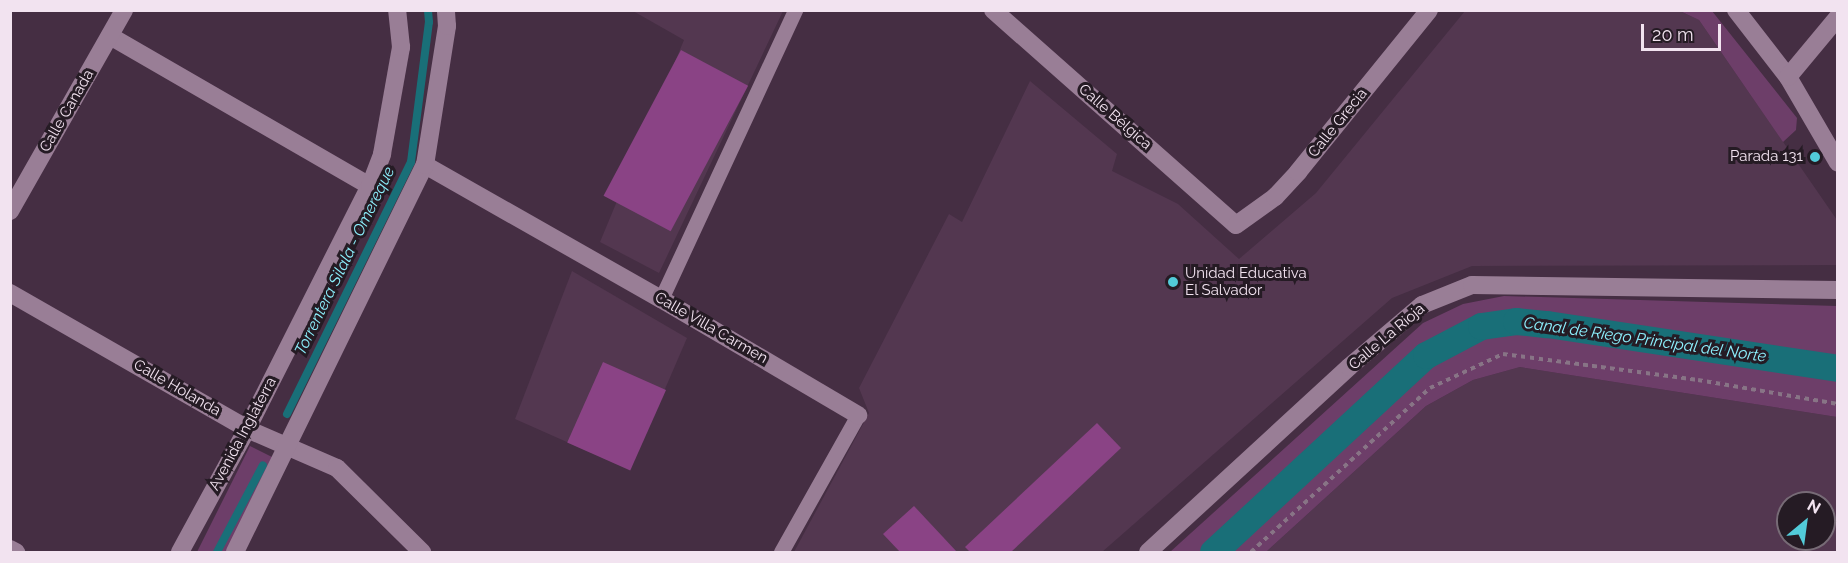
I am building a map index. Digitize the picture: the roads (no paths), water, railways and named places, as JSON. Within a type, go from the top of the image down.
[{"type":"street","name":"Calle Canada","points":[[10,211],[124,10]]},
{"type":"street","name":"Avenida Inglaterra","points":[[180,552],[248,429],[370,186],[382,154],[401,47],[397,10]]},
{"type":"street","points":[[235,552],[425,165],[447,26],[446,10]]},
{"type":"street","name":"Calle Grecia","points":[[1236,225],[1275,197],[1298,172],[1429,10]]},
{"type":"street","points":[[1736,10],[1788,77],[1831,144],[1838,163]]},
{"type":"street","name":"Calle Bélgica","points":[[999,12],[1236,225]]},
{"type":"street","points":[[1788,77],[1838,17]]},
{"type":"street","points":[[110,36],[370,186]]},
{"type":"street","name":"Calle Villa Carmen","points":[[425,165],[661,299],[858,415]]},
{"type":"street","name":"Calle La Rioja","points":[[1148,552],[1349,368],[1422,305],[1472,285],[1838,291]]},
{"type":"street","name":"Calle Holanda","points":[[10,293],[248,429],[338,468],[422,552]]},
{"type":"street","points":[[10,549],[16,552]]},
{"type":"lane","points":[[661,299],[795,10]]},
{"type":"lane","name":"Calle Villa Carmen","points":[[781,552],[858,415]]},
{"type":"waterway","name":"Torrentera Silala - Omereque","points":[[287,414],[411,162],[429,22],[428,10]]},
{"type":"waterway","name":"Canal de Riego Principal del Norte","points":[[1213,552],[1426,355],[1481,326],[1516,321],[1547,324],[1838,368]]},
{"type":"waterway","name":"Torrentera Silala - Omereque","points":[[217,552],[263,465]]},
{"type":"place","name":"Parada 131","points":[[1815,157]]},
{"type":"place","name":"Unidad Educativa El Salvador","points":[[1173,282]]}]
